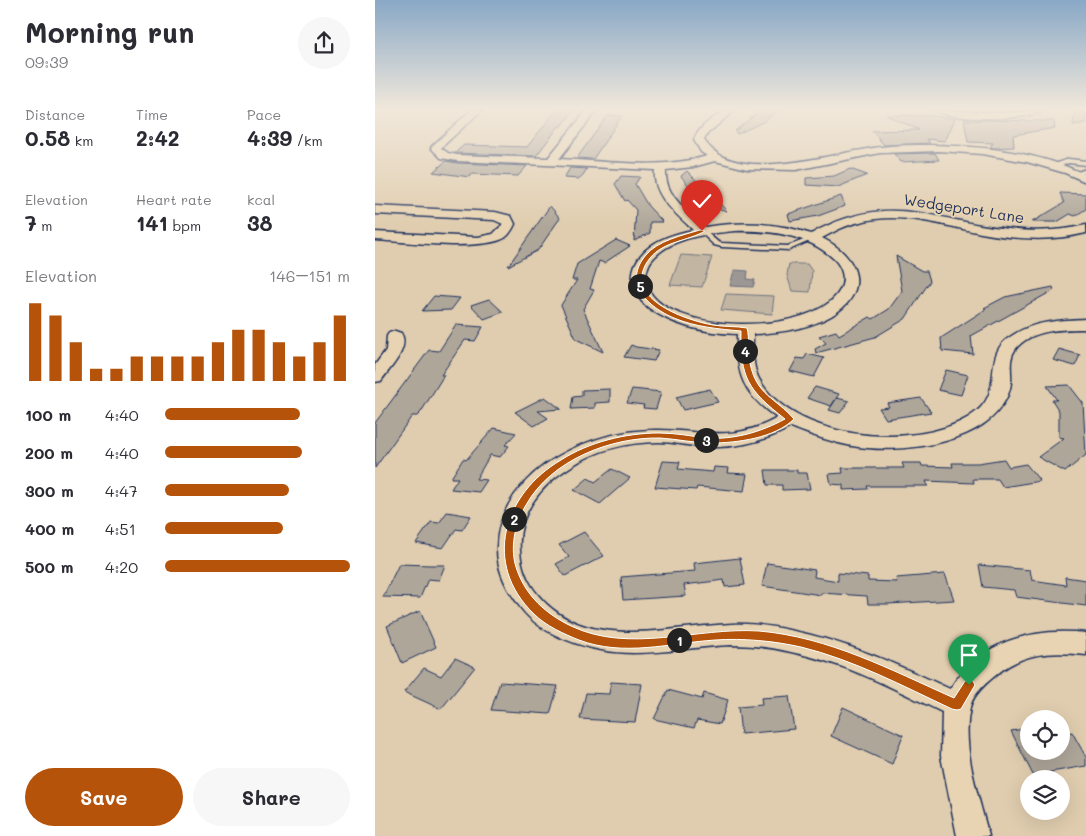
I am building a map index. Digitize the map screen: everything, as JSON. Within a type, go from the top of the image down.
[{"type":"street","points":[[551,162],[561,149]]},
{"type":"street","points":[[705,149],[716,157],[753,166],[788,167],[817,164],[876,150],[902,149]]},
{"type":"street","points":[[940,149],[999,154],[1081,173],[1086,179]]},
{"type":"street","points":[[437,151],[452,158],[661,167],[693,164],[716,157]]},
{"type":"street","points":[[661,167],[659,182],[664,193],[702,231]]},
{"type":"street","points":[[375,210],[495,216],[506,219],[509,224],[506,230],[497,237],[478,241],[375,236]]},
{"type":"street","name":"Wedgeport Lane","points":[[811,239],[841,222],[858,217],[882,214],[927,217],[1019,234],[1046,235],[1086,229]]},
{"type":"street","points":[[758,227],[788,232],[811,239],[835,252],[847,266],[850,282],[843,297],[826,312],[805,321],[778,327],[745,330],[712,327],[677,317],[657,307],[642,290],[639,281],[639,272],[648,256],[674,239],[702,231],[758,227]]},
{"type":"street","points":[[745,330],[745,355],[748,373],[752,382],[767,401],[790,419],[834,435],[869,442],[915,442],[949,434],[976,421],[995,403],[1002,384],[1002,358],[1007,348],[1018,339],[1040,328],[1086,324]]},
{"type":"street","points":[[375,377],[394,350],[395,336]]},
{"type":"street","points":[[790,419],[772,430],[738,439],[709,441],[659,436],[620,440],[593,448],[563,462],[530,488],[515,516],[508,545],[510,566],[518,587],[538,611],[553,622],[582,636],[605,642],[640,644],[726,634],[781,639],[846,656],[957,705]]},
{"type":"street","points":[[973,836],[957,756],[955,724],[957,705],[966,688],[981,670],[997,656],[1009,650],[1050,642],[1086,644]]},
{"type":"lane","points":[[1052,166],[1069,160],[1086,163]]},
{"type":"shaded area","points":[[681,255],[712,257],[702,287],[670,285]]},
{"type":"shaded area","points":[[789,264],[807,264],[812,271],[810,292],[792,291],[787,275]]},
{"type":"shaded area","points":[[734,270],[748,271],[747,279],[755,280],[753,287],[730,286]]},
{"type":"shaded area","points":[[726,294],[774,296],[772,314],[721,310]]},
{"type":"building","points":[[459,149],[541,149],[536,156],[455,153]]},
{"type":"building","points":[[583,149],[600,149],[593,159],[577,158]]},
{"type":"building","points":[[935,153],[939,160],[901,162],[894,154]]},
{"type":"building","points":[[446,161],[527,166],[518,176],[472,174],[470,177],[433,172]]},
{"type":"building","points":[[570,168],[587,169],[580,179],[564,178]]},
{"type":"building","points":[[850,169],[867,175],[838,187],[806,185],[806,178],[834,176]]},
{"type":"building","points":[[687,171],[727,211],[700,203],[688,191],[692,190],[681,176]]},
{"type":"building","points":[[621,176],[640,177],[635,184],[648,206],[663,222],[650,222],[650,233],[634,241],[636,210],[627,200],[625,201],[615,184]]},
{"type":"building","points":[[1060,193],[1086,194],[1086,209],[1075,216],[1070,214],[1057,222],[1032,222],[1064,203]]},
{"type":"building","points":[[841,196],[845,206],[818,216],[790,221],[788,214]]},
{"type":"building","points":[[550,206],[560,218],[538,250],[508,266]]},
{"type":"building","points":[[616,240],[630,246],[604,263],[599,261],[590,289],[594,290],[583,309],[603,352],[576,339],[561,305],[577,280],[572,280],[577,264]]},
{"type":"building","points":[[896,256],[922,271],[927,271],[930,281],[905,319],[875,337],[816,353],[815,349],[826,343],[819,336],[836,331],[839,335],[870,317],[873,319],[889,309],[902,291]]},
{"type":"building","points":[[1053,287],[1054,290],[971,336],[973,354],[942,351],[941,338],[986,309],[984,308],[1005,297]]},
{"type":"building","points":[[434,296],[460,298],[451,310],[422,311]]},
{"type":"building","points":[[489,299],[503,312],[484,319],[471,305]]},
{"type":"building","points":[[456,325],[483,327],[475,341],[465,340],[441,375],[444,375],[421,412],[417,416],[412,416],[375,468],[375,423],[429,350],[439,351]]},
{"type":"building","points":[[631,345],[659,350],[654,361],[624,357]]},
{"type":"building","points":[[1059,349],[1080,355],[1075,366],[1053,360]]},
{"type":"building","points":[[807,354],[824,358],[814,377],[790,371],[797,358],[804,359]]},
{"type":"building","points":[[946,370],[968,375],[961,395],[938,390]]},
{"type":"building","points":[[1069,385],[1083,403],[1086,455],[1065,472],[1038,457],[1064,438],[1059,437],[1059,411],[1052,400],[1057,400],[1047,386]]},
{"type":"building","points":[[815,387],[839,394],[831,406],[807,398]]},
{"type":"building","points":[[610,389],[610,402],[595,403],[595,408],[571,409],[573,397],[582,396],[582,390]]},
{"type":"building","points":[[632,389],[661,392],[656,409],[643,408],[644,405],[627,403]]},
{"type":"building","points":[[710,389],[718,402],[683,410],[676,397]]},
{"type":"building","points":[[545,397],[561,409],[538,411],[548,418],[534,426],[515,412]]},
{"type":"building","points":[[837,398],[849,401],[840,413],[829,410]]},
{"type":"building","points":[[921,398],[931,412],[886,419],[879,408],[889,407],[887,403]]},
{"type":"building","points":[[494,428],[516,433],[505,445],[509,446],[500,457],[490,455],[476,479],[487,480],[479,492],[451,489],[458,478],[451,478],[463,459],[466,460]]},
{"type":"building","points":[[1004,459],[1009,467],[1026,464],[1040,481],[1003,487],[998,479],[973,479],[974,483],[926,481],[928,486],[867,486],[868,489],[843,490],[843,485],[831,484],[829,474],[843,473],[842,468],[904,468],[902,463],[953,467],[952,463],[978,463]]},
{"type":"building","points":[[663,461],[680,462],[678,469],[713,472],[714,467],[729,468],[728,473],[747,474],[744,491],[697,487],[696,490],[655,487]]},
{"type":"building","points":[[612,469],[630,478],[600,504],[574,490],[588,478],[595,482]]},
{"type":"building","points":[[765,470],[797,470],[797,473],[807,473],[810,489],[782,490],[782,485],[767,485]]},
{"type":"building","points":[[447,512],[471,516],[462,530],[456,529],[443,548],[416,543],[431,522],[439,523]]},
{"type":"building","points":[[584,532],[604,556],[565,576],[556,564],[569,557],[559,545]]},
{"type":"building","points":[[740,558],[745,585],[725,587],[724,580],[684,585],[686,596],[623,600],[621,577],[695,571],[694,563]]},
{"type":"building","points":[[767,563],[815,570],[814,577],[838,581],[838,573],[868,576],[868,581],[897,582],[896,578],[945,574],[954,600],[868,604],[867,596],[821,593],[821,595],[762,586]]},
{"type":"building","points":[[399,564],[445,565],[439,580],[428,579],[420,598],[383,597]]},
{"type":"building","points":[[979,565],[1030,570],[1032,580],[1066,585],[1065,577],[1086,580],[1086,606],[1016,597],[1014,590],[983,587]]},
{"type":"building","points":[[420,611],[436,647],[402,663],[387,626]]},
{"type":"building","points":[[455,658],[475,667],[441,709],[404,692],[424,668],[441,676]]},
{"type":"building","points":[[500,682],[558,686],[550,714],[491,710]]},
{"type":"building","points":[[611,682],[642,684],[635,722],[580,719],[586,693],[609,694]]},
{"type":"building","points":[[668,690],[702,699],[704,693],[728,700],[720,724],[697,720],[694,728],[654,719]]},
{"type":"building","points":[[789,696],[794,729],[741,734],[738,707],[762,705],[761,698]]},
{"type":"building","points":[[843,707],[903,735],[892,764],[831,736]]},
{"type":"building","points":[[1020,730],[1020,749],[1011,731]]},
{"type":"building","points":[[1070,732],[1072,732],[1086,757],[1086,766],[1062,770],[1030,770],[1026,760],[1070,760]]},
{"type":"route","points":[[702,231],[674,239],[657,248],[648,256],[640,268],[640,286],[652,303],[663,311],[677,317],[712,327],[745,330],[745,355],[748,373],[752,382],[767,401],[790,419],[772,430],[738,439],[709,441],[671,436],[633,437],[593,448],[563,462],[530,488],[511,526],[508,545],[510,566],[518,587],[538,611],[553,622],[582,636],[605,642],[654,644],[726,634],[760,636],[800,642],[846,656],[875,667],[957,705],[969,685]]}]
